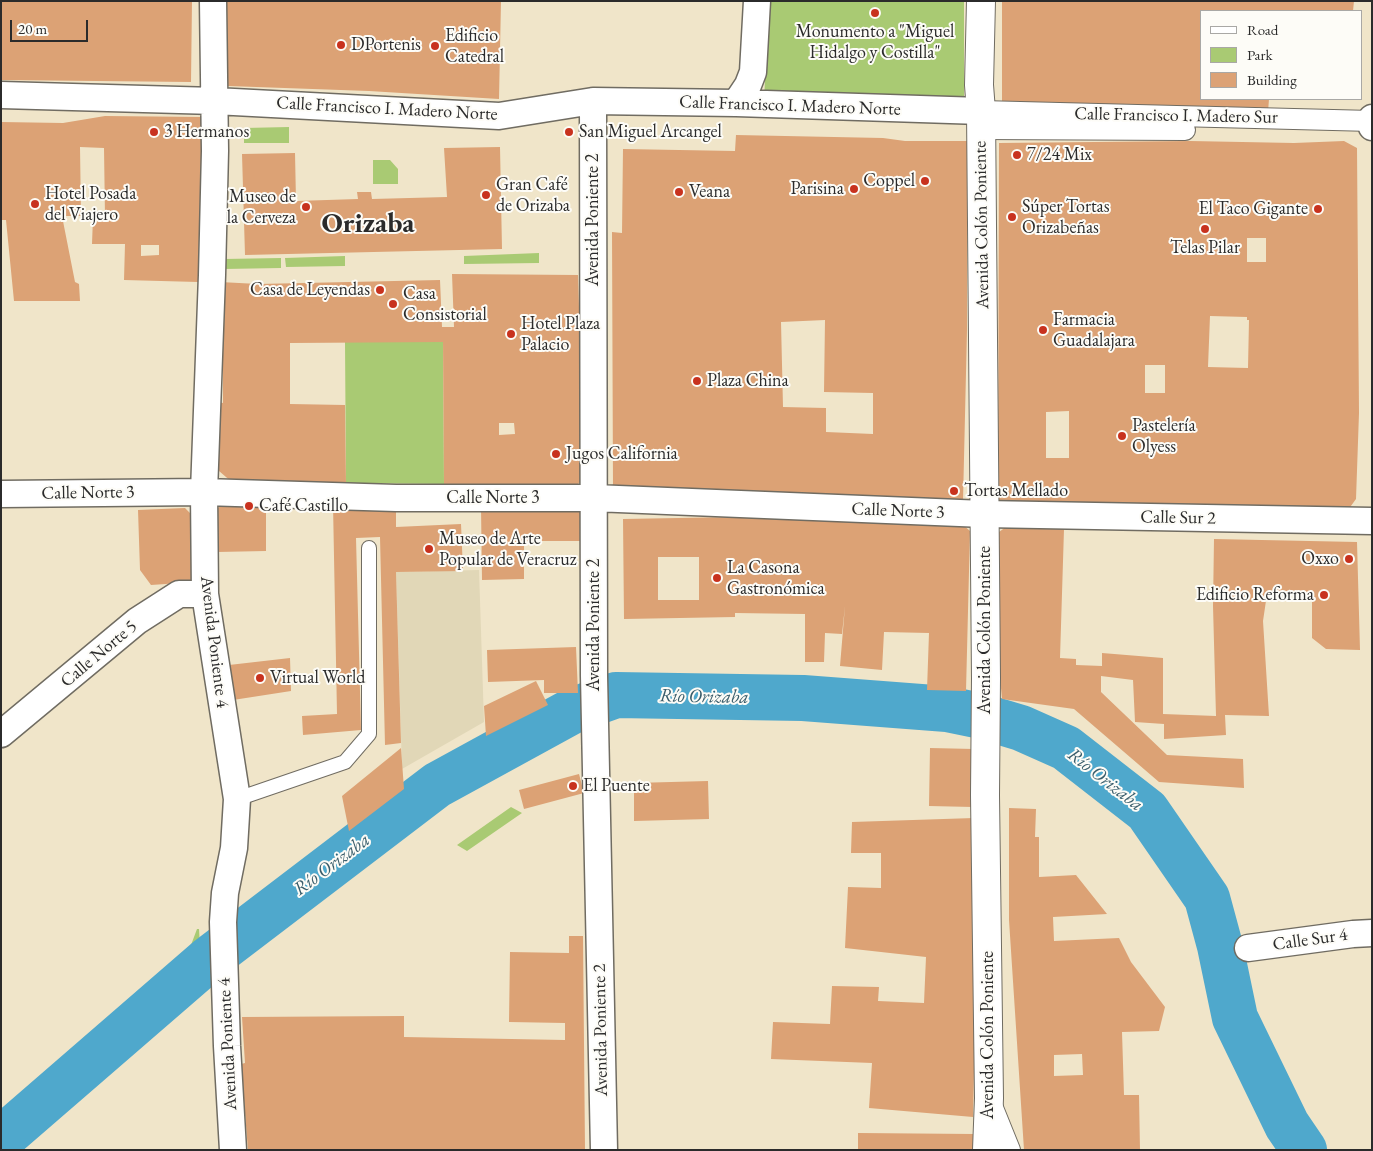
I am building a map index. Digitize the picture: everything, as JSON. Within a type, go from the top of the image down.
[{"type":"street","name":"Avenida Poniente 4","points":[[213,1],[215,151],[204,492],[205,594],[237,799],[234,848],[225,893],[222,922],[233,1150]]},
{"type":"street","points":[[736,103],[748,85],[753,72],[757,1]]},
{"type":"street","name":"Avenida Colón Poniente","points":[[981,1],[979,85],[981,120],[986,678],[985,795],[989,1098],[987,1150]]},
{"type":"street","name":"Calle Francisco I. Madero Norte","points":[[1,95],[215,101],[499,116],[593,101],[736,103],[892,109],[981,120]]},
{"type":"street","name":"Avenida Poniente 2","points":[[593,101],[595,780],[604,1150]]},
{"type":"street","name":"Calle Francisco I. Madero Sur","points":[[981,120],[1372,120]]},
{"type":"street","name":"Calle Francisco I. Madero Sur","points":[[981,120],[1372,128]]},
{"type":"street","points":[[1372,120],[1372,128]]},
{"type":"street","name":"Calle Norte 3","points":[[1,494],[204,492],[396,498],[594,498],[984,514]]},
{"type":"street","name":"Calle Sur 2","points":[[984,514],[1372,521]]},
{"type":"street","name":"Calle Norte 5","points":[[1,734],[137,621],[178,594],[205,594]]},
{"type":"street","name":"Calle Sur 4","points":[[1248,948],[1372,933]]},
{"type":"street","points":[[989,1098],[1010,1150]]},
{"type":"lane","points":[[237,799],[345,762],[369,734],[369,548]]},
{"type":"shaded area","points":[[479,570],[484,722],[402,769],[396,572]]},
{"type":"green space","points":[[769,1],[964,1],[964,100],[764,100]]},
{"type":"green space","points":[[289,127],[289,143],[244,143],[244,128]]},
{"type":"green space","points":[[373,160],[390,160],[398,169],[398,184],[373,184]]},
{"type":"green space","points":[[539,253],[539,263],[464,264],[464,256]]},
{"type":"green space","points":[[345,256],[345,266],[286,267],[285,258]]},
{"type":"green space","points":[[281,258],[281,268],[224,269],[224,259]]},
{"type":"green space","points":[[345,342],[443,342],[444,484],[346,483]]},
{"type":"green space","points":[[511,807],[522,813],[467,851],[457,845]]},
{"type":"green space","points":[[197,929],[199,929],[202,979],[200,980],[192,963],[196,962],[195,944],[191,945]]},
{"type":"building","points":[[1,1],[192,1],[191,82],[1,80]]},
{"type":"building","points":[[226,1],[501,1],[499,99],[369,91],[228,86]]},
{"type":"building","points":[[1002,1],[1354,1],[1353,10],[1200,10],[1200,100],[1269,100],[1268,112],[1002,108]]},
{"type":"building","points":[[105,116],[203,117],[203,168],[198,282],[124,280],[125,244],[92,244],[93,217],[105,217],[104,148],[80,147],[81,216],[62,216],[75,282],[79,284],[80,301],[14,301],[6,220],[1,220],[1,122],[63,123]],"holes":[[[141,245],[159,245],[159,255],[141,256]]]},
{"type":"building","points":[[736,135],[883,138],[905,141],[967,141],[967,330],[963,501],[613,489],[612,232],[622,233],[623,149],[735,151]],"holes":[[[825,320],[824,392],[873,393],[873,434],[826,432],[826,408],[783,407],[781,322]]]},
{"type":"building","points":[[1190,141],[1294,143],[1344,141],[1357,148],[1359,413],[1356,499],[1348,510],[1203,505],[998,506],[999,143]],"holes":[[[1247,238],[1266,238],[1266,262],[1247,262]],[[1210,316],[1247,317],[1247,320],[1249,320],[1248,368],[1208,367]],[[1145,365],[1165,365],[1165,393],[1145,393]],[[1069,411],[1069,458],[1046,458],[1046,412]]]},
{"type":"building","points":[[500,147],[502,249],[245,255],[242,154],[295,153],[296,201],[358,199],[357,192],[371,192],[372,199],[447,197],[444,148]]},
{"type":"building","points":[[452,274],[578,275],[582,403],[582,480],[577,485],[444,484],[443,342],[290,343],[290,404],[345,405],[346,483],[233,483],[219,471],[218,402],[223,403],[223,343],[220,343],[220,282],[258,284],[440,280],[442,327],[454,327]],"holes":[[[499,423],[514,423],[515,434],[499,435]]]},
{"type":"building","points":[[266,499],[266,551],[217,552],[216,511],[224,500]]},
{"type":"building","points":[[333,504],[396,505],[396,527],[461,524],[463,571],[396,572],[401,743],[385,745],[380,537],[356,538],[361,730],[303,735],[302,716],[337,714]]},
{"type":"building","points":[[481,507],[589,507],[590,541],[524,541],[524,579],[482,580]]},
{"type":"building","points":[[185,508],[195,518],[195,582],[151,585],[140,570],[138,510]]},
{"type":"building","points":[[734,517],[962,524],[970,531],[966,691],[927,690],[929,633],[884,632],[882,670],[840,666],[845,606],[842,634],[825,633],[824,662],[805,662],[805,614],[735,613],[735,617],[624,619],[623,519]],"holes":[[[658,557],[699,557],[699,600],[658,600]]]},
{"type":"building","points":[[1010,524],[1064,529],[1060,658],[1076,659],[1076,665],[1102,666],[1102,653],[1163,658],[1163,714],[1216,716],[1213,606],[1214,539],[1357,542],[1360,650],[1326,649],[1312,638],[1312,595],[1267,594],[1263,621],[1269,716],[1225,715],[1226,735],[1164,739],[1164,724],[1135,722],[1133,680],[1101,676],[1101,692],[1167,755],[1243,759],[1244,788],[1159,782],[1074,709],[1002,699],[998,655],[999,532]]},
{"type":"building","points":[[576,647],[578,693],[544,693],[544,680],[488,682],[487,650]]},
{"type":"building","name":"Virtual World","points":[[290,658],[291,691],[233,700],[229,665]]},
{"type":"building","points":[[536,681],[548,705],[486,736],[484,706]]},
{"type":"building","points":[[401,748],[404,789],[349,831],[342,796]]},
{"type":"building","points":[[930,748],[974,749],[973,807],[929,806]]},
{"type":"building","points":[[579,774],[584,793],[524,809],[519,790]]},
{"type":"building","points":[[708,781],[709,819],[634,821],[634,783]]},
{"type":"building","points":[[1009,808],[1036,809],[1035,837],[1039,837],[1039,877],[1076,875],[1107,914],[1053,917],[1054,941],[1119,938],[1131,962],[1165,1007],[1159,1031],[1122,1032],[1124,1095],[1139,1095],[1140,1150],[1024,1150],[1009,920]],"holes":[[[1082,1054],[1083,1075],[1054,1076],[1054,1055]]]},
{"type":"building","points":[[974,818],[975,1028],[973,1117],[869,1108],[872,1063],[771,1059],[773,1022],[830,1024],[832,986],[879,987],[878,1001],[924,1003],[926,957],[845,948],[848,887],[881,888],[881,853],[851,853],[852,822]]},
{"type":"building","points":[[569,936],[583,936],[585,1150],[248,1150],[241,1064],[245,1063],[242,1017],[404,1016],[404,1037],[565,1040],[565,1023],[509,1022],[510,952],[569,953]]},
{"type":"building","points":[[858,1133],[974,1134],[974,1150],[858,1150]]},
{"type":"waterway","name":"Río Orizaba","points":[[1,1139],[210,958],[437,785],[574,710],[616,695],[803,698],[947,709],[981,716],[1021,728],[1066,748],[1147,811],[1207,898],[1220,946],[1235,1018],[1287,1125],[1304,1150]]},
{"type":"place","name":"Monumento a \"Miguel Hidalgo y Costilla\"","points":[[875,13]]},
{"type":"place","name":"DPortenis","points":[[341,45]]},
{"type":"place","name":"Edificio Catedral","points":[[435,46]]},
{"type":"place","name":"3 Hermanos","points":[[154,132]]},
{"type":"place","name":"San Miguel Arcangel","points":[[569,132]]},
{"type":"place","name":"7/24 Mix","points":[[1017,155]]},
{"type":"place","name":"Coppel","points":[[925,181]]},
{"type":"place","name":"Parisina","points":[[854,189]]},
{"type":"place","name":"Veana","points":[[679,192]]},
{"type":"place","name":"Gran Café de Orizaba","points":[[486,195]]},
{"type":"place","name":"Hotel Posada del Viajero","points":[[35,204]]},
{"type":"place","name":"Museo de la Cerveza","points":[[306,207]]},
{"type":"place","name":"El Taco Gigante","points":[[1318,209]]},
{"type":"place","name":"Súper Tortas Orizabeñas","points":[[1012,217]]},
{"type":"place","name":"Telas Pilar","points":[[1205,229]]},
{"type":"place","name":"Casa de Leyendas","points":[[380,290]]},
{"type":"place","name":"Casa Consistorial","points":[[393,304]]},
{"type":"place","name":"Farmacia Guadalajara","points":[[1043,330]]},
{"type":"place","name":"Hotel Plaza Palacio","points":[[511,334]]},
{"type":"place","name":"Plaza China","points":[[697,381]]},
{"type":"place","name":"Pastelería Olyess","points":[[1122,436]]},
{"type":"place","name":"Jugos California","points":[[556,454]]},
{"type":"place","name":"Tortas Mellado","points":[[954,491]]},
{"type":"place","name":"Café Castillo","points":[[249,506]]},
{"type":"place","name":"Museo de Arte Popular de Veracruz","points":[[429,549]]},
{"type":"place","name":"Oxxo","points":[[1349,559]]},
{"type":"place","name":"La Casona Gastronómica","points":[[717,578]]},
{"type":"place","name":"Edificio Reforma","points":[[1324,595]]},
{"type":"place","name":"Virtual World","points":[[260,678]]},
{"type":"place","name":"El Puente","points":[[573,786]]},
{"type":"district","name":"Orizaba","points":[[368,224]]}]
